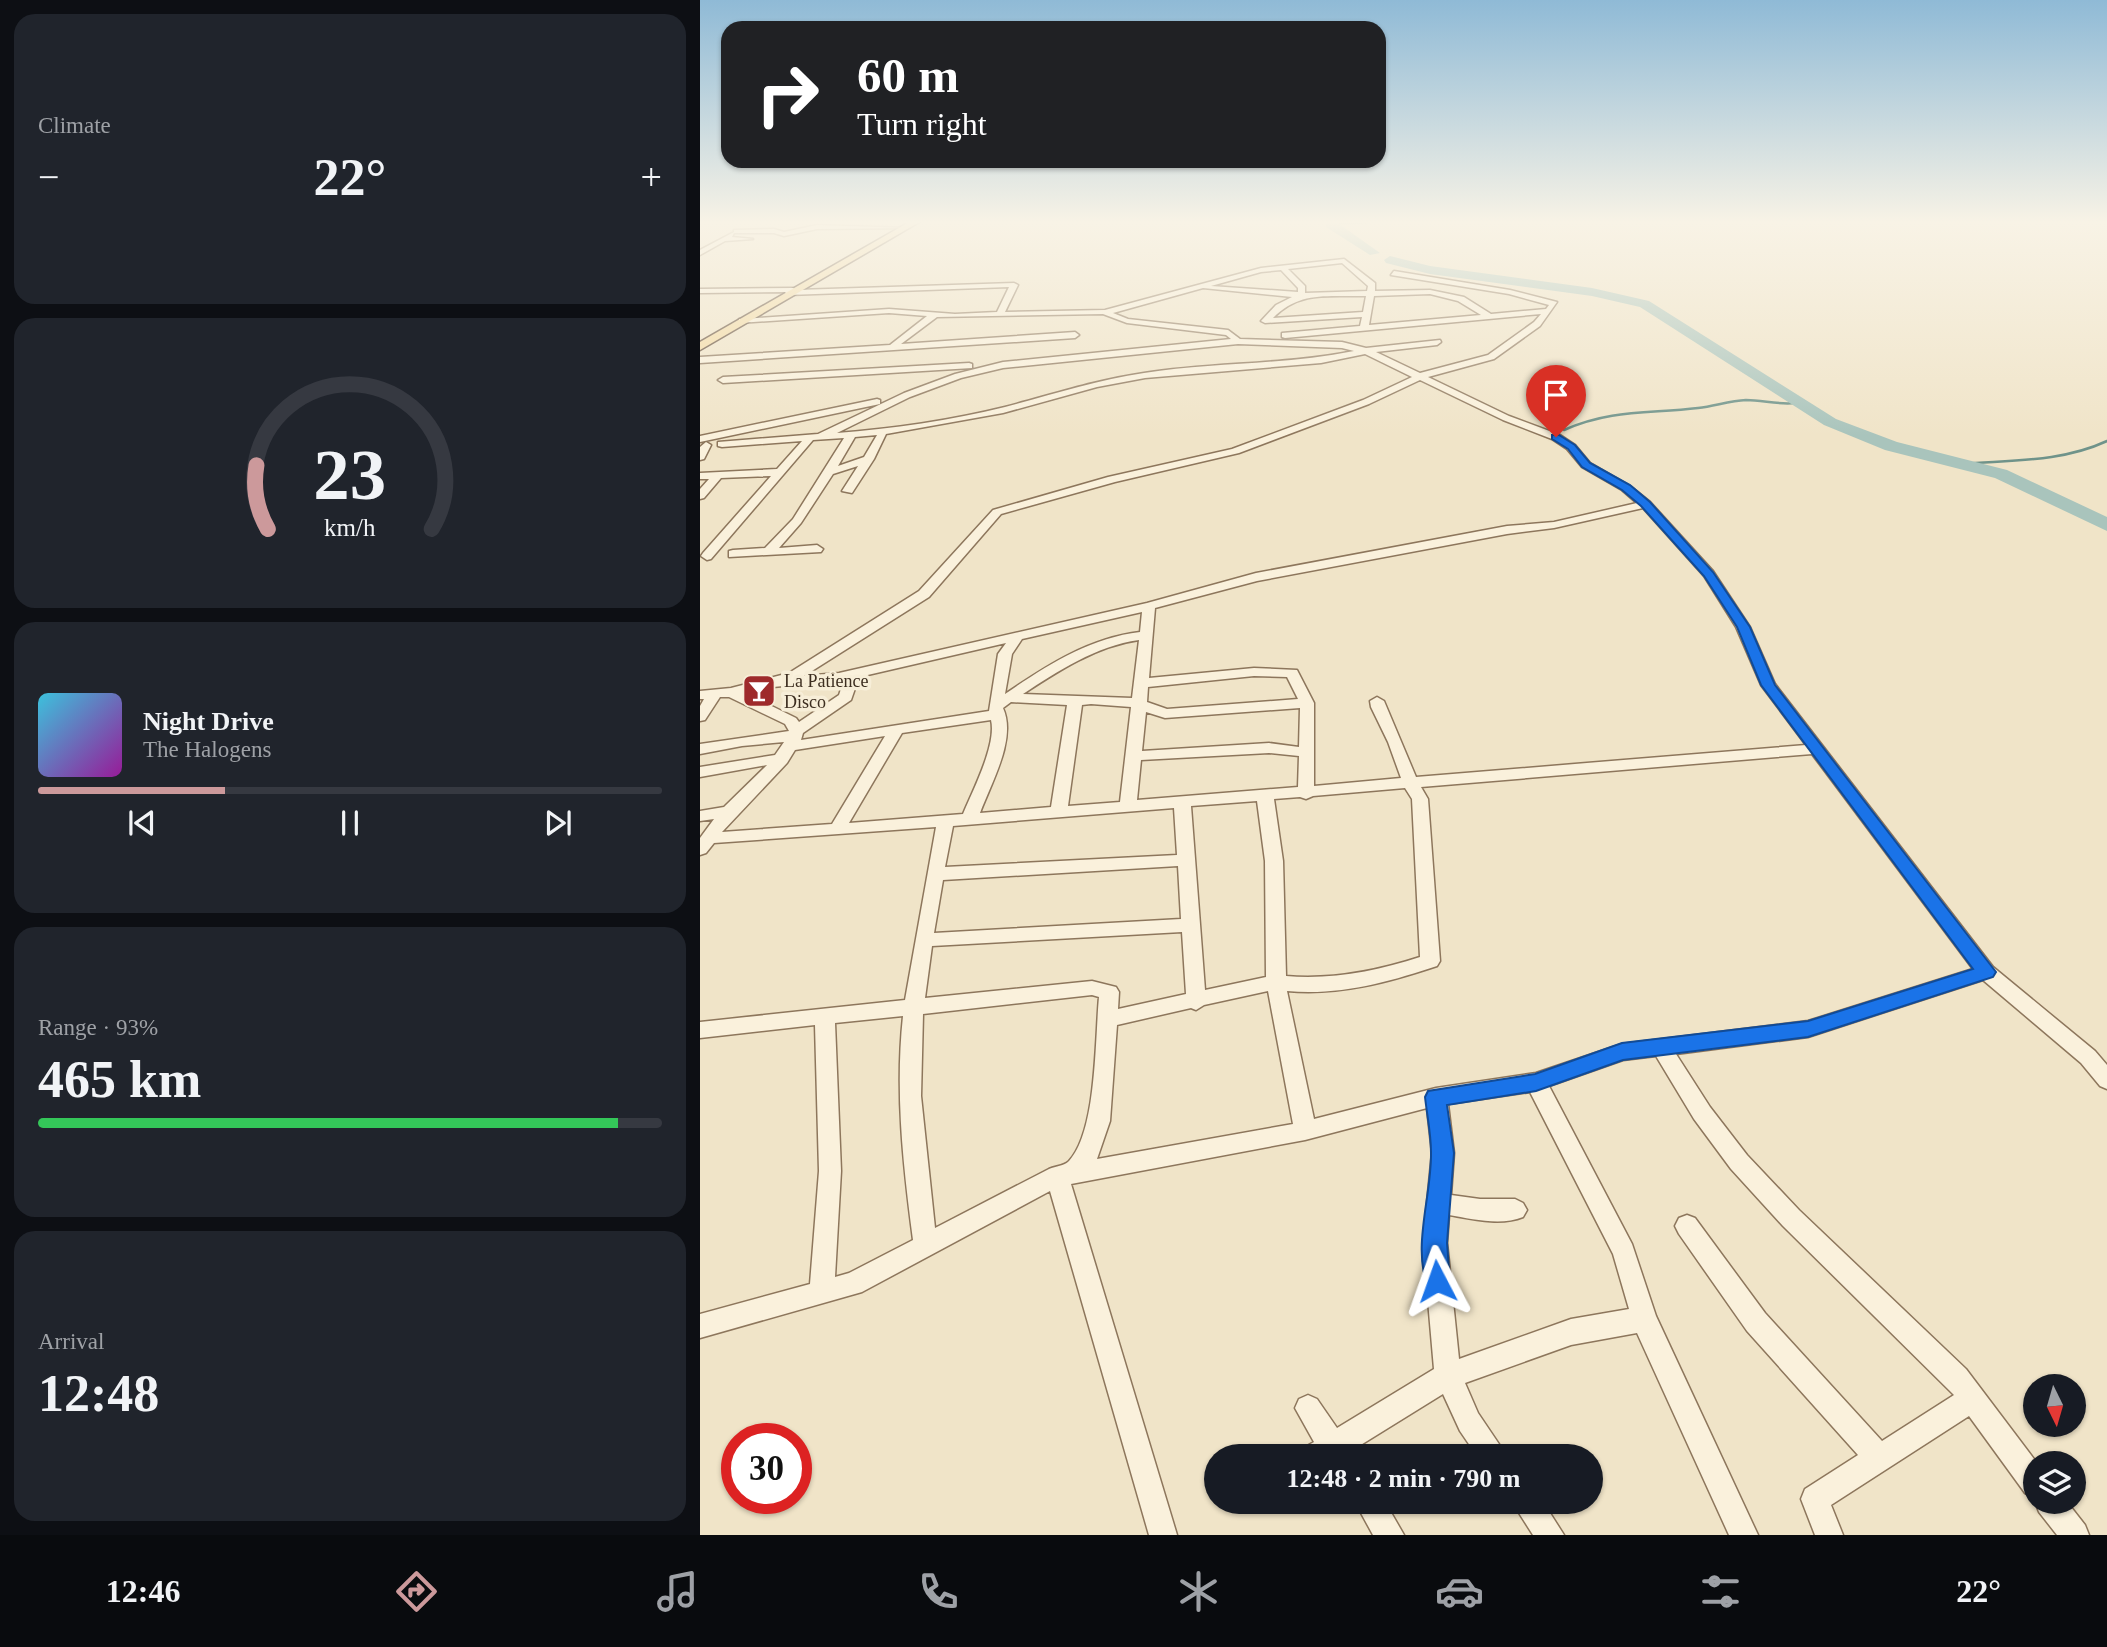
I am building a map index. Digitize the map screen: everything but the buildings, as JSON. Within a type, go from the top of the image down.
[{"type":"main road","points":[[700,347],[790,293]]},
{"type":"street","points":[[1000,315],[1010,293]]},
{"type":"street","points":[[741,321],[889,311],[1000,315],[1104,312],[1136,306],[1177,293]]},
{"type":"street","points":[[1269,293],[1301,295],[1418,293]]},
{"type":"street","points":[[1430,293],[1427,308],[1430,323],[1445,355]]},
{"type":"street","points":[[1433,293],[1461,299],[1491,317]]},
{"type":"street","points":[[722,444],[880,431],[1003,410],[1096,384],[1145,375],[1321,360],[1366,351],[1491,357],[1537,324],[1554,304],[1512,293]]},
{"type":"street","points":[[1301,295],[1279,307],[1265,321],[1367,314]]},
{"type":"street","points":[[1364,327],[1372,295]]},
{"type":"street","points":[[723,380],[1003,365],[1140,349],[1547,311]]},
{"type":"street","points":[[1072,359],[1079,312]]},
{"type":"street","points":[[1104,312],[1127,321],[1228,333],[1242,341],[1342,345],[1366,351],[1506,418],[1556,437],[1571,447],[1586,465],[1626,488],[1646,504],[1709,574],[1743,627],[1768,685],[1986,972],[2088,1057],[2107,1080]]},
{"type":"street","points":[[893,346],[937,313]]},
{"type":"street","points":[[700,360],[1075,335]]},
{"type":"street","points":[[1242,341],[1252,367]]},
{"type":"street","points":[[700,717],[715,694],[794,676],[924,594],[997,512],[1112,479],[1234,451],[1366,402],[1421,376],[1445,355]]},
{"type":"street","points":[[707,556],[780,472],[815,437],[906,395],[958,376],[1003,365]]},
{"type":"street","points":[[700,457],[703,442],[906,395]]},
{"type":"street","points":[[911,425],[921,436]]},
{"type":"street","points":[[848,491],[870,459],[882,436],[880,431]]},
{"type":"street","points":[[768,552],[797,521],[851,435]]},
{"type":"street","points":[[828,472],[870,459]]},
{"type":"street","points":[[700,476],[780,472]]},
{"type":"street","points":[[700,496],[718,475]]},
{"type":"street","points":[[763,684],[853,674],[1149,606],[1256,577],[1507,530],[1554,525],[1646,504]]},
{"type":"street","points":[[733,554],[817,549]]},
{"type":"street","points":[[1128,807],[1149,606]]},
{"type":"street","points":[[700,749],[742,741],[896,731],[997,710],[1028,683],[1063,664],[1131,636],[1146,635]]},
{"type":"street","points":[[969,820],[995,753],[1000,726],[997,710],[1005,654],[1016,638]]},
{"type":"street","points":[[1141,683],[1254,672],[1292,673],[1307,703],[1304,752],[1306,793]]},
{"type":"street","points":[[705,843],[729,812],[758,786],[781,760],[794,738],[846,696],[853,674]]},
{"type":"street","points":[[715,694],[791,721],[794,738]]},
{"type":"street","points":[[1009,698],[1075,701],[1115,699],[1139,704],[1165,714],[1307,703]]},
{"type":"street","points":[[1059,811],[1075,701]]},
{"type":"street","points":[[1107,1019],[1196,1002],[1276,982],[1311,985],[1364,978],[1395,973],[1430,961],[1420,799],[1409,783],[1396,740],[1381,717],[1377,701]]},
{"type":"street","points":[[837,829],[896,731]]},
{"type":"street","points":[[1133,756],[1269,748],[1304,752]]},
{"type":"street","points":[[705,843],[837,829],[1306,793],[1816,749]]},
{"type":"street","points":[[700,772],[781,760]]},
{"type":"street","points":[[1265,796],[1274,861],[1278,953],[1276,982],[1305,1131]]},
{"type":"street","points":[[1182,802],[1188,925],[1196,1002]]},
{"type":"street","points":[[700,816],[729,812]]},
{"type":"street","points":[[926,1246],[914,1164],[910,1089],[914,1008],[945,822]]},
{"type":"street","points":[[936,874],[1185,860]]},
{"type":"street","points":[[925,940],[1188,925]]},
{"type":"street","points":[[1065,1174],[1305,1131],[1436,1097],[1536,1083],[1622,1052],[1808,1029],[1986,972]]},
{"type":"street","points":[[700,1030],[1092,988],[1109,992],[1099,1121],[1088,1152],[1065,1174],[853,1284],[700,1326]]},
{"type":"street","points":[[822,1293],[830,1171],[825,1018]]},
{"type":"street","points":[[1661,1047],[1702,1113],[1739,1162],[1791,1218],[1956,1378],[2023,1467]]},
{"type":"street","points":[[1536,1083],[1624,1252],[1644,1319],[1744,1535]]},
{"type":"street","points":[[1436,1097],[1443,1153],[1435,1243],[1448,1376],[1468,1422],[1484,1444]]},
{"type":"street","points":[[1065,1174],[1163,1535]]},
{"type":"street","points":[[1438,1203],[1480,1210],[1515,1210]]},
{"type":"street","points":[[1686,1226],[1756,1322],[1879,1458]]},
{"type":"street","points":[[1344,1444],[1448,1376],[1572,1332],[1644,1319]]},
{"type":"street","points":[[1829,1535],[1815,1499],[1972,1399]]},
{"type":"street","points":[[1308,1408],[1326,1444]]},
{"type":"street","points":[[1377,1514],[1390,1535]]},
{"type":"street","points":[[1535,1514],[1550,1535]]},
{"type":"street","points":[[2058,1514],[2075,1535]]},
{"type":"waterway","points":[[1595,293],[1644,304],[1830,422],[1891,446],[2001,474],[2082,510],[2107,525]]},
{"type":"waterway","points":[[1564,430],[1582,423],[1631,413],[1698,408],[1752,400],[1795,403]]},
{"type":"waterway","points":[[1963,464],[2055,456],[2107,441]]},
{"type":"place","name":"La Patience Disco","points":[[759,691]]},
{"type":"route","points":[[1437,1281],[1435,1243],[1443,1153],[1436,1097],[1536,1083],[1622,1052],[1808,1029],[1986,972],[1768,685],[1743,627],[1709,574],[1646,504],[1626,488],[1586,465],[1571,447],[1556,437]]}]
